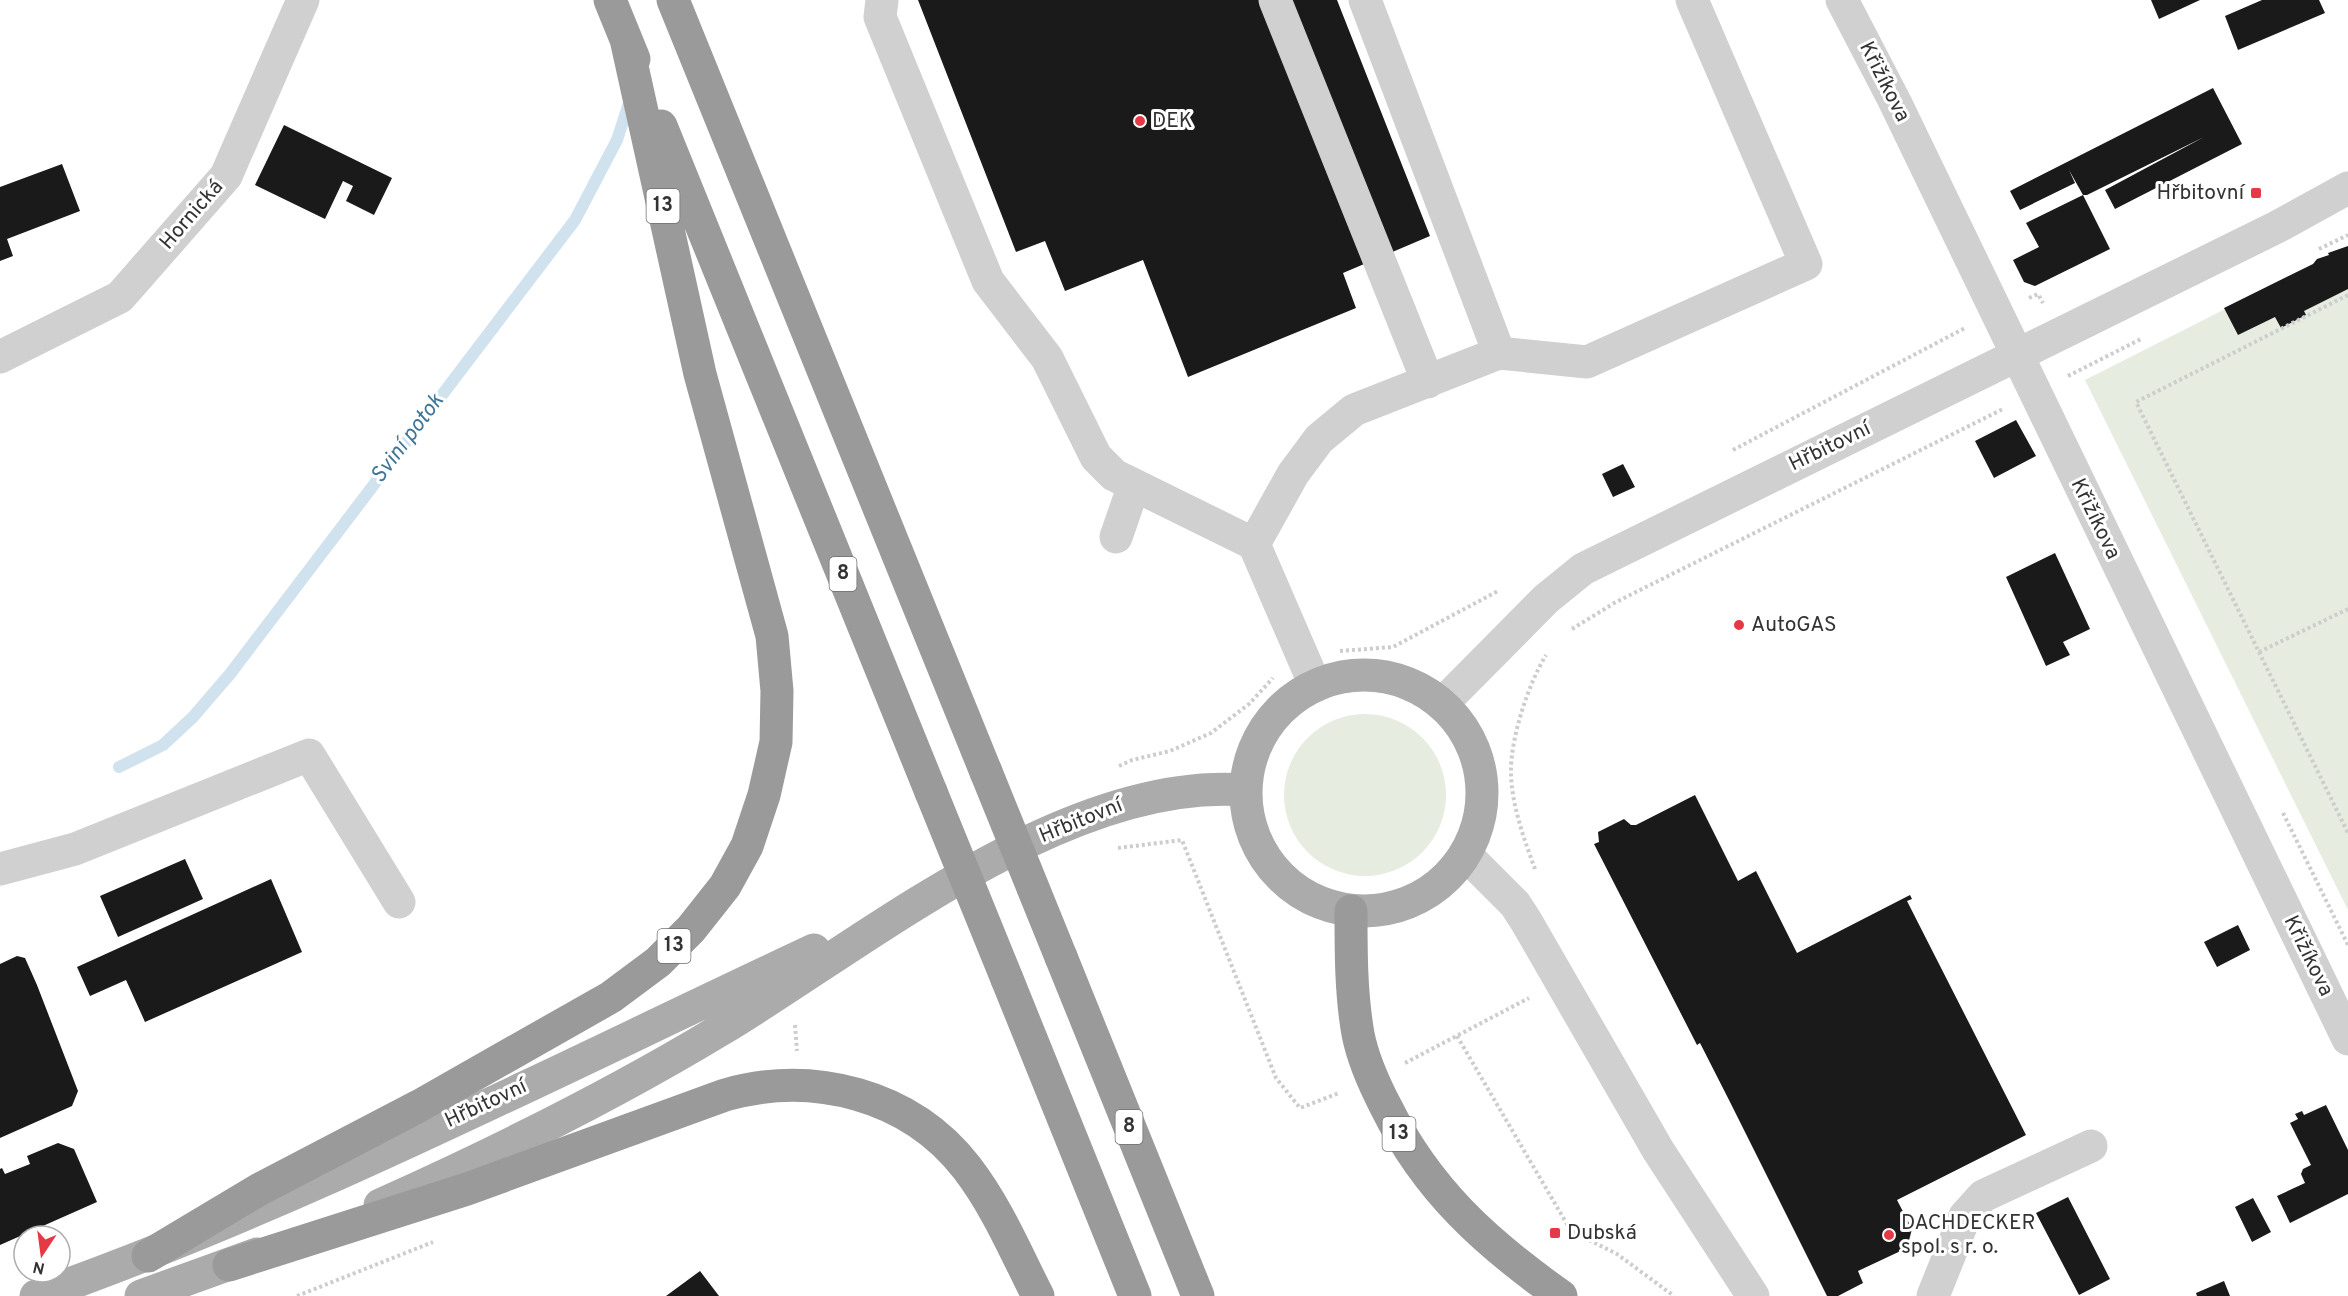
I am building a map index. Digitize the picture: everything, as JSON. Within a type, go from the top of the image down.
[{"type":"highway","name":"8","points":[[610,0],[1135,1296]]},
{"type":"highway","name":"8","points":[[673,0],[1198,1296]]},
{"type":"highway","name":"13","points":[[148,1256],[260,1189],[419,1106],[611,997],[658,962],[692,929],[725,886],[747,846],[764,795],[776,742],[777,691],[768,617],[700,374],[626,39]]},
{"type":"highway","name":"13","points":[[1351,911],[1352,993],[1359,1037],[1372,1080],[1401,1139],[1437,1189],[1474,1228],[1519,1267],[1561,1296]]},
{"type":"highway","points":[[229,1265],[467,1190],[725,1095],[756,1086],[801,1084],[824,1085],[879,1102],[911,1119],[944,1143],[967,1168],[989,1202],[1038,1296]]},
{"type":"main road","points":[[1309,673],[1388,677],[1406,682],[1442,704],[1468,737],[1482,777],[1480,821],[1466,855],[1439,885],[1421,898],[1385,910],[1351,911],[1321,904],[1283,880],[1260,851],[1251,832],[1245,790],[1248,765],[1266,725],[1309,673]]},
{"type":"main road","name":"Hřbitovní","points":[[141,1296],[229,1265],[376,1207],[501,1148],[720,1030],[930,896],[999,856],[1085,816],[1166,793],[1214,787],[1245,790]]},
{"type":"main road","name":"Hřbitovní","points":[[36,1296],[148,1256],[348,1169],[930,896]]},
{"type":"street","name":"Hornická","points":[[0,357],[120,297],[226,176],[303,0]]},
{"type":"street","points":[[882,0],[880,17],[988,281],[1047,358],[1096,457],[1124,480],[1254,544],[1309,673]]},
{"type":"street","points":[[1275,0],[1428,382]]},
{"type":"street","points":[[1365,0],[1499,353]]},
{"type":"street","points":[[1254,544],[1293,474],[1319,439],[1354,410],[1499,353],[1587,362],[1806,264],[1692,0]]},
{"type":"street","name":"Křižíkova","points":[[1842,0],[1899,111],[2015,355],[2348,1039]]},
{"type":"street","name":"Hřbitovní","points":[[1442,704],[1546,599],[1583,569],[2277,227],[2348,188]]},
{"type":"street","points":[[1116,537],[1124,480]]},
{"type":"street","points":[[0,868],[75,849],[309,755],[399,902]]},
{"type":"street","points":[[1466,855],[1515,904],[1563,981],[1658,1150],[1753,1296]]},
{"type":"street","points":[[1933,1296],[1965,1216],[1972,1205],[1983,1196],[2091,1146]]},
{"type":"path","points":[[2316,251],[2348,235]]},
{"type":"path","points":[[2348,295],[2136,402],[2348,833]]},
{"type":"path","points":[[1565,633],[1616,602],[2144,337]]},
{"type":"path","points":[[2068,376],[2073,387]]},
{"type":"path","points":[[2259,651],[2348,609]]},
{"type":"path","points":[[1113,769],[1132,760],[1170,751],[1211,733],[1249,705],[1270,680],[1309,673],[1320,652],[1393,647],[1414,637]]},
{"type":"path","points":[[1537,875],[1522,831],[1511,774],[1520,716],[1536,671],[1551,646]]},
{"type":"path","points":[[2279,805],[2348,945]]},
{"type":"path","points":[[1116,848],[1182,840],[1276,1078],[1300,1108],[1372,1080],[1563,981]]},
{"type":"path","points":[[794,1021],[801,1084]]},
{"type":"path","points":[[1457,1036],[1571,1231],[1617,1254],[1674,1296]]},
{"type":"path","points":[[297,1296],[439,1239]]},
{"type":"shaded area","points":[[2348,247],[2348,910],[2085,380]]},
{"type":"shaded area","points":[[1365,714],[1381,715],[1396,720],[1410,727],[1422,738],[1433,750],[1440,764],[1445,779],[1445,811],[1440,826],[1433,840],[1422,852],[1410,863],[1396,870],[1381,875],[1365,876],[1349,875],[1334,870],[1320,863],[1308,852],[1297,840],[1290,826],[1285,811],[1284,795],[1285,779],[1290,764],[1297,750],[1308,738],[1320,727],[1334,720],[1349,715]]},
{"type":"building","name":"DEK","points":[[918,0],[1337,0],[1430,236],[1343,273],[1356,308],[1188,377],[1143,260],[1065,291],[1045,241],[1016,252]]},
{"type":"building","points":[[2151,0],[2200,0],[2159,19]]},
{"type":"building","points":[[2262,0],[2319,0],[2325,13],[2238,50],[2225,16]]},
{"type":"building","points":[[2213,88],[2242,144],[2115,209],[2105,190],[2204,137],[2087,195],[2083,195],[2069,170],[2075,183],[2020,210],[2010,191]]},
{"type":"building","points":[[284,125],[392,178],[374,215],[346,201],[353,186],[343,181],[325,219],[255,185]]},
{"type":"building","points":[[62,164],[80,211],[7,239],[13,256],[0,261],[0,187]]},
{"type":"building","points":[[2083,195],[2110,249],[2035,286],[2024,282],[2013,260],[2039,247],[2026,223]]},
{"type":"building","points":[[2348,246],[2348,289],[2304,311],[2306,315],[2281,328],[2275,317],[2238,335],[2224,308],[2313,264],[2317,259],[2329,255],[2328,253]]},
{"type":"building","points":[[2016,420],[2036,456],[1994,478],[1975,441]]},
{"type":"building","points":[[1623,464],[1635,487],[1613,497],[1602,474]]},
{"type":"building","points":[[2055,553],[2090,629],[2063,642],[2070,655],[2046,666],[2006,577]]},
{"type":"building","points":[[1695,795],[1738,881],[1756,871],[1797,953],[1910,895],[1912,899],[1907,901],[2026,1135],[1897,1200],[1912,1229],[1907,1248],[1858,1271],[1863,1283],[1838,1296],[1827,1296],[1700,1043],[1697,1045],[1594,844],[1599,842],[1598,832],[1624,819],[1631,825],[1636,825]]},
{"type":"building","points":[[185,859],[203,899],[118,937],[100,896]]},
{"type":"building","points":[[271,879],[302,952],[145,1022],[126,980],[90,996],[77,967]]},
{"type":"building","points":[[2238,925],[2250,950],[2217,967],[2204,942]]},
{"type":"building","points":[[17,956],[25,958],[78,1091],[72,1106],[0,1138],[0,964]]},
{"type":"building","points":[[2326,1105],[2348,1150],[2348,1194],[2290,1223],[2277,1196],[2305,1183],[2301,1174],[2303,1169],[2311,1165],[2290,1123],[2298,1119],[2295,1114],[2302,1111],[2304,1115]]},
{"type":"building","points":[[58,1143],[74,1149],[97,1202],[47,1224],[12,1224],[12,1240],[0,1245],[0,1169],[2,1168],[5,1174],[30,1164],[27,1156]]},
{"type":"building","points":[[2068,1197],[2110,1279],[2079,1295],[2036,1213]]},
{"type":"building","points":[[2253,1198],[2271,1232],[2252,1242],[2235,1207]]},
{"type":"building","points":[[700,1271],[719,1296],[666,1296]]},
{"type":"building","points":[[2224,1281],[2230,1296],[2197,1296],[2196,1293]]},
{"type":"waterway","name":"Sviní potok","points":[[119,767],[163,745],[193,717],[230,674],[575,220],[617,140],[631,97]]},
{"type":"place","name":"DEK","points":[[1140,121]]},
{"type":"place","name":"Hřbitovní","points":[[2256,193]]},
{"type":"place","name":"AutoGAS","points":[[1739,625]]},
{"type":"place","name":"Dubská","points":[[1555,1233]]},
{"type":"place","name":"DACHDECKER spol. s r. o.","points":[[1889,1235]]}]
